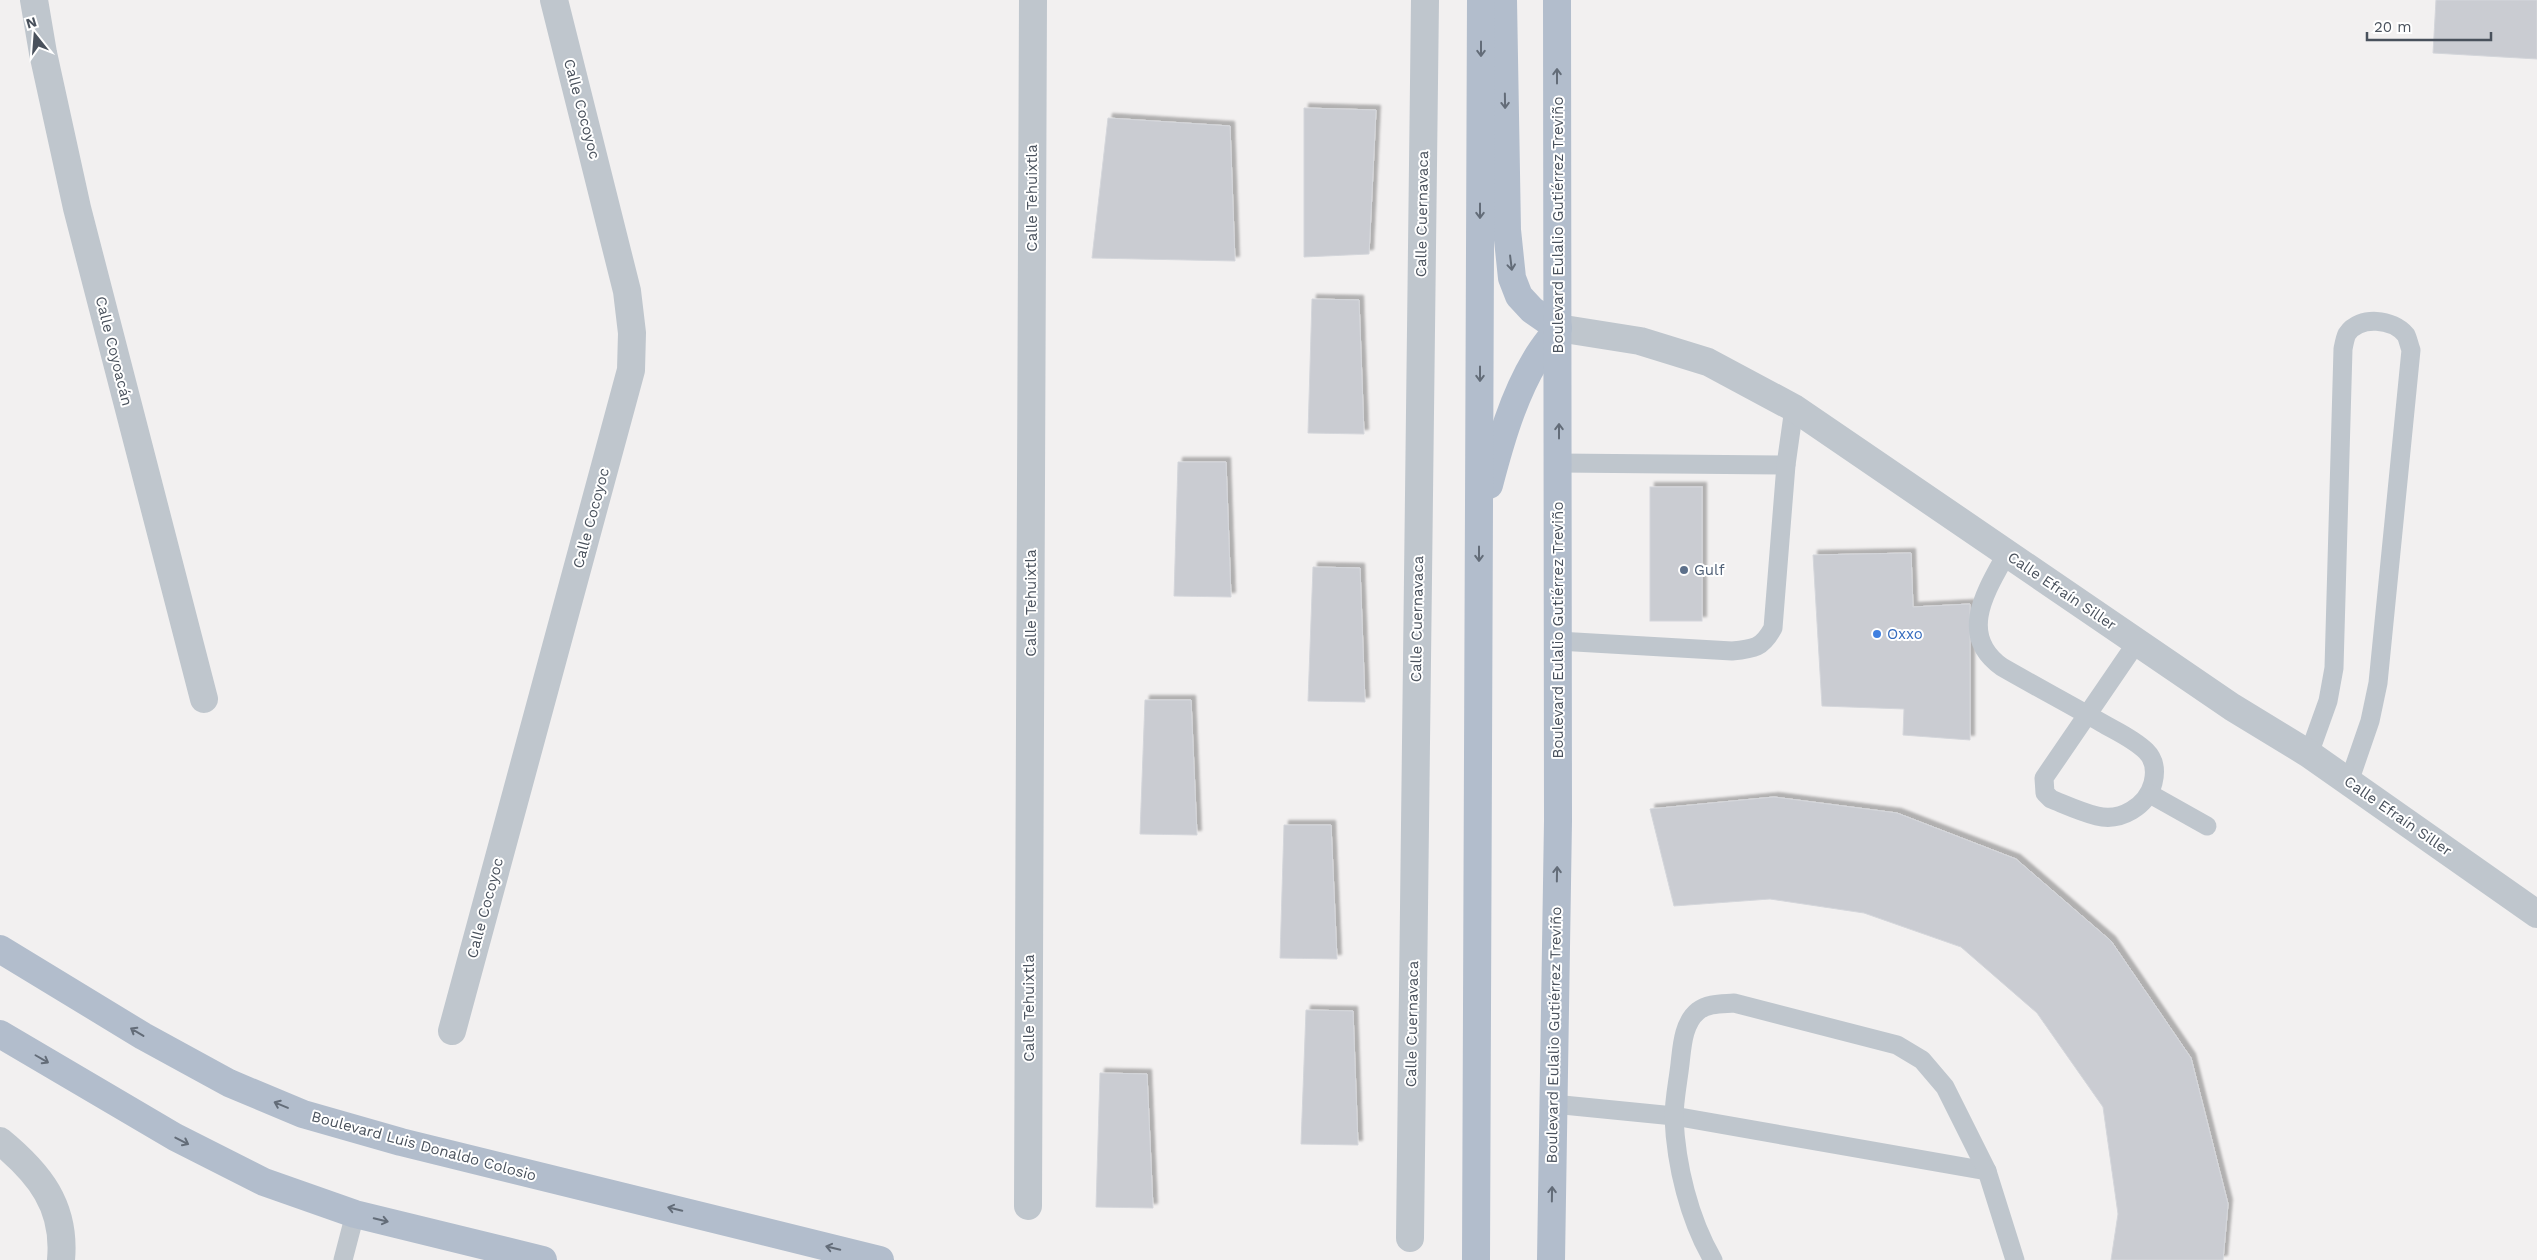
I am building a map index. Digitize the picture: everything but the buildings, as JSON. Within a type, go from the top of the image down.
[{"type":"main road","points":[[1476,1260],[1481,0]]},
{"type":"main road","points":[[1479,523],[1499,449],[1517,399],[1535,359],[1558,328],[1532,310],[1519,296],[1512,278],[1507,230],[1503,0]]},
{"type":"main road","name":"Boulevard Eulalio Gutiérrez Treviño","points":[[1551,1260],[1558,821],[1557,0]]},
{"type":"main road","name":"Boulevard Luis Donaldo Colosio","points":[[0,949],[143,1036],[220,1078],[303,1114],[402,1142],[880,1260]]},
{"type":"main road","points":[[0,1034],[175,1137],[264,1182],[355,1214],[543,1260]]},
{"type":"main road","points":[[1551,1232],[1567,1260]]},
{"type":"street","name":"Calle Coyoacán","points":[[34,0],[43,53],[77,208],[204,699]]},
{"type":"street","name":"Calle Cocoyoc","points":[[452,1031],[631,370],[632,333],[627,291],[554,0]]},
{"type":"street","name":"Calle Tehuixtla","points":[[1028,1206],[1033,0]]},
{"type":"street","name":"Calle Cuernavaca","points":[[1410,1238],[1425,0]]},
{"type":"street","name":"Calle Efraín Siller","points":[[1558,328],[1640,341],[1708,362],[1794,408],[2232,706],[2309,754],[2537,914]]},
{"type":"street","points":[[0,1141],[26,1163],[50,1194],[59,1226],[61,1260]]},
{"type":"lane","points":[[2309,754],[2328,701],[2334,668],[2343,349],[2347,334],[2358,324],[2373,321],[2393,325],[2406,336],[2411,350],[2378,683],[2370,721],[2349,782]]},
{"type":"lane","points":[[1558,641],[1732,651],[1750,649],[1766,642],[1773,628],[1786,465],[1794,408]]},
{"type":"lane","points":[[1559,463],[1786,465]]},
{"type":"lane","points":[[2006,553],[1981,601],[1978,619],[1980,641],[1990,658],[2002,668],[2086,714],[2136,742],[2147,752],[2154,764],[2155,775],[2150,794],[2142,804],[2128,812],[2099,816],[2051,799],[2045,793],[2044,778],[2086,714],[2137,642]]},
{"type":"lane","points":[[2150,794],[2207,826]]},
{"type":"lane","points":[[1713,1260],[1694,1216],[1680,1167],[1674,1116],[1682,1045],[1688,1024],[1698,1011],[1712,1004],[1734,1003],[1897,1045],[1922,1060],[1944,1086],[1987,1171],[2015,1260]]},
{"type":"lane","points":[[1553,1104],[1674,1116],[1987,1171]]},
{"type":"lane","points":[[342,1260],[355,1214]]},
{"type":"place","name":"Gulf","points":[[1684,570]]},
{"type":"place","name":"Oxxo","points":[[1877,634]]}]
